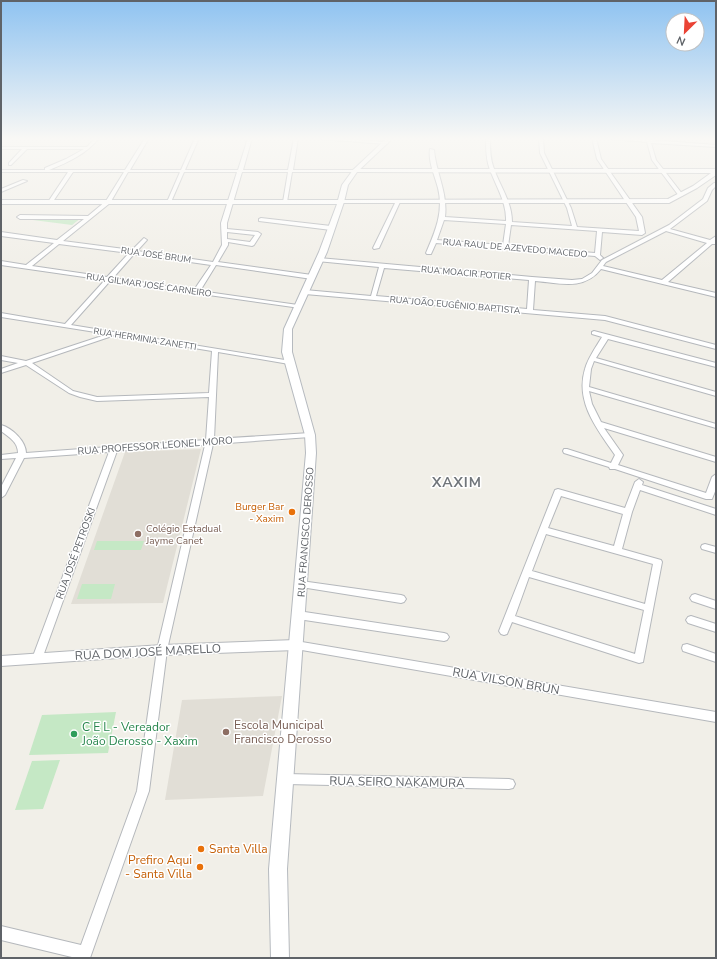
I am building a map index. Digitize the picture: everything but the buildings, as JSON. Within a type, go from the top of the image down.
[{"type":"main road","name":"RUA FRANCISCO DEROSSO","points":[[280,958],[278,869],[311,453],[310,435],[289,362],[287,346],[288,328],[312,277],[332,228],[347,183]]},
{"type":"main road","points":[[1,202],[341,202]]},
{"type":"street","points":[[1,191],[21,183]]},
{"type":"street","points":[[50,202],[63,183]]},
{"type":"street","points":[[27,266],[108,202],[120,183]]},
{"type":"street","points":[[169,202],[178,183]]},
{"type":"street","points":[[196,292],[225,246],[224,230],[236,183]]},
{"type":"street","points":[[285,202],[288,183]]},
{"type":"street","points":[[429,254],[442,218],[444,202],[438,183]]},
{"type":"street","points":[[497,183],[508,210],[509,223],[505,247]]},
{"type":"street","points":[[556,183],[565,202],[570,208],[575,228]]},
{"type":"street","points":[[442,218],[642,233],[639,217],[614,183]]},
{"type":"street","points":[[672,183],[681,195]]},
{"type":"street","points":[[600,230],[597,255],[604,261],[665,229],[705,200],[705,186],[708,183]]},
{"type":"street","points":[[341,202],[672,201],[681,195],[705,186],[716,184]]},
{"type":"street","points":[[376,248],[398,202]]},
{"type":"street","points":[[20,217],[88,217]]},
{"type":"street","points":[[262,220],[332,228]]},
{"type":"street","points":[[665,229],[714,241]]},
{"type":"street","points":[[224,230],[258,234],[252,244],[225,240]]},
{"type":"street","name":"RUA JOSÉ BRUM","points":[[1,234],[312,277]]},
{"type":"street","points":[[66,326],[144,240]]},
{"type":"street","points":[[664,282],[714,241]]},
{"type":"street","name":"RUA RAUL DE AZEVEDO MACEDO","points":[[434,242],[597,255]]},
{"type":"street","name":"RUA MOACIR POTIER","points":[[319,260],[572,282],[583,281],[589,278],[604,261]]},
{"type":"street","name":"RUA GILMAR JOSÉ CARNEIRO","points":[[1,263],[298,307]]},
{"type":"street","points":[[373,298],[382,266]]},
{"type":"street","points":[[600,267],[716,295]]},
{"type":"street","points":[[530,312],[532,279]]},
{"type":"street","name":"RUA JOÃO EUGÊNIO BAPTISTA","points":[[304,292],[605,318],[716,347]]},
{"type":"street","name":"RUA HERMINIA ZANETTI","points":[[1,315],[289,362]]},
{"type":"street","points":[[594,333],[716,365]]},
{"type":"street","points":[[1,371],[115,334]]},
{"type":"street","points":[[606,336],[589,366],[585,388],[586,401],[605,436],[619,455],[613,466]]},
{"type":"street","points":[[1,933],[84,955],[143,791],[162,650],[210,441],[215,350]]},
{"type":"street","points":[[1,358],[27,363],[72,392],[97,399],[212,396]]},
{"type":"street","points":[[593,359],[716,394]]},
{"type":"street","points":[[589,366],[606,362]]},
{"type":"street","points":[[585,388],[716,426]]},
{"type":"street","points":[[598,424],[716,460]]},
{"type":"street","points":[[1,427],[19,441],[22,448],[22,456],[1,495]]},
{"type":"street","points":[[605,436],[615,430]]},
{"type":"street","name":"RUA PROFESSOR LEONEL MORO","points":[[1,457],[310,435]]},
{"type":"street","name":"RUA JOSÉ PETROSKI","points":[[37,659],[114,448]]},
{"type":"street","points":[[567,452],[709,498]]},
{"type":"street","points":[[617,550],[628,512],[642,476]]},
{"type":"street","points":[[706,508],[716,478]]},
{"type":"street","points":[[638,486],[716,512]]},
{"type":"street","points":[[668,495],[672,486]]},
{"type":"street","points":[[504,631],[558,492],[628,512]]},
{"type":"street","points":[[510,618],[639,659],[658,562],[543,530]]},
{"type":"street","points":[[705,547],[716,550]]},
{"type":"street","points":[[527,572],[648,608]]},
{"type":"street","points":[[301,584],[401,599]]},
{"type":"street","points":[[695,598],[716,605]]},
{"type":"street","points":[[298,615],[444,637]]},
{"type":"street","points":[[691,620],[716,628]]},
{"type":"street","name":"RUA DOM JOSÉ MARELLO","points":[[1,661],[162,650],[296,645]]},
{"type":"street","name":"RUA VILSON BRUN","points":[[296,645],[716,717]]},
{"type":"street","points":[[687,648],[716,658]]},
{"type":"street","name":"RUA SEIRO NAKAMURA","points":[[286,779],[509,784]]},
{"type":"shaded area","name":"Colégio Estadual Jayme Canet","points":[[201,449],[163,603],[71,604],[125,452]]},
{"type":"shaded area","name":"Escola Municipal Francisco Derosso","points":[[282,696],[263,796],[165,800],[182,700]]},
{"type":"green space","points":[[81,218],[72,225],[25,219]]},
{"type":"green space","points":[[97,541],[144,541],[141,550],[94,550]]},
{"type":"green space","points":[[82,584],[115,584],[111,599],[77,599]]},
{"type":"green space","name":"C E L - Vereador João Derosso - Xaxim","points":[[116,712],[108,753],[29,755],[42,715]]},
{"type":"green space","points":[[60,760],[43,809],[15,810],[32,761]]},
{"type":"place","name":"Burger Bar - Xaxim","points":[[292,512]]},
{"type":"place","name":"Colégio Estadual Jayme Canet","points":[[138,534]]},
{"type":"place","name":"Escola Municipal Francisco Derosso","points":[[226,732]]},
{"type":"place","name":"C E L - Vereador João Derosso - Xaxim","points":[[74,734]]},
{"type":"place","name":"Santa Villa","points":[[201,849]]},
{"type":"place","name":"Prefiro Aqui - Santa Villa","points":[[200,867]]},
{"type":"district","name":"XAXIM","points":[[457,482]]}]
